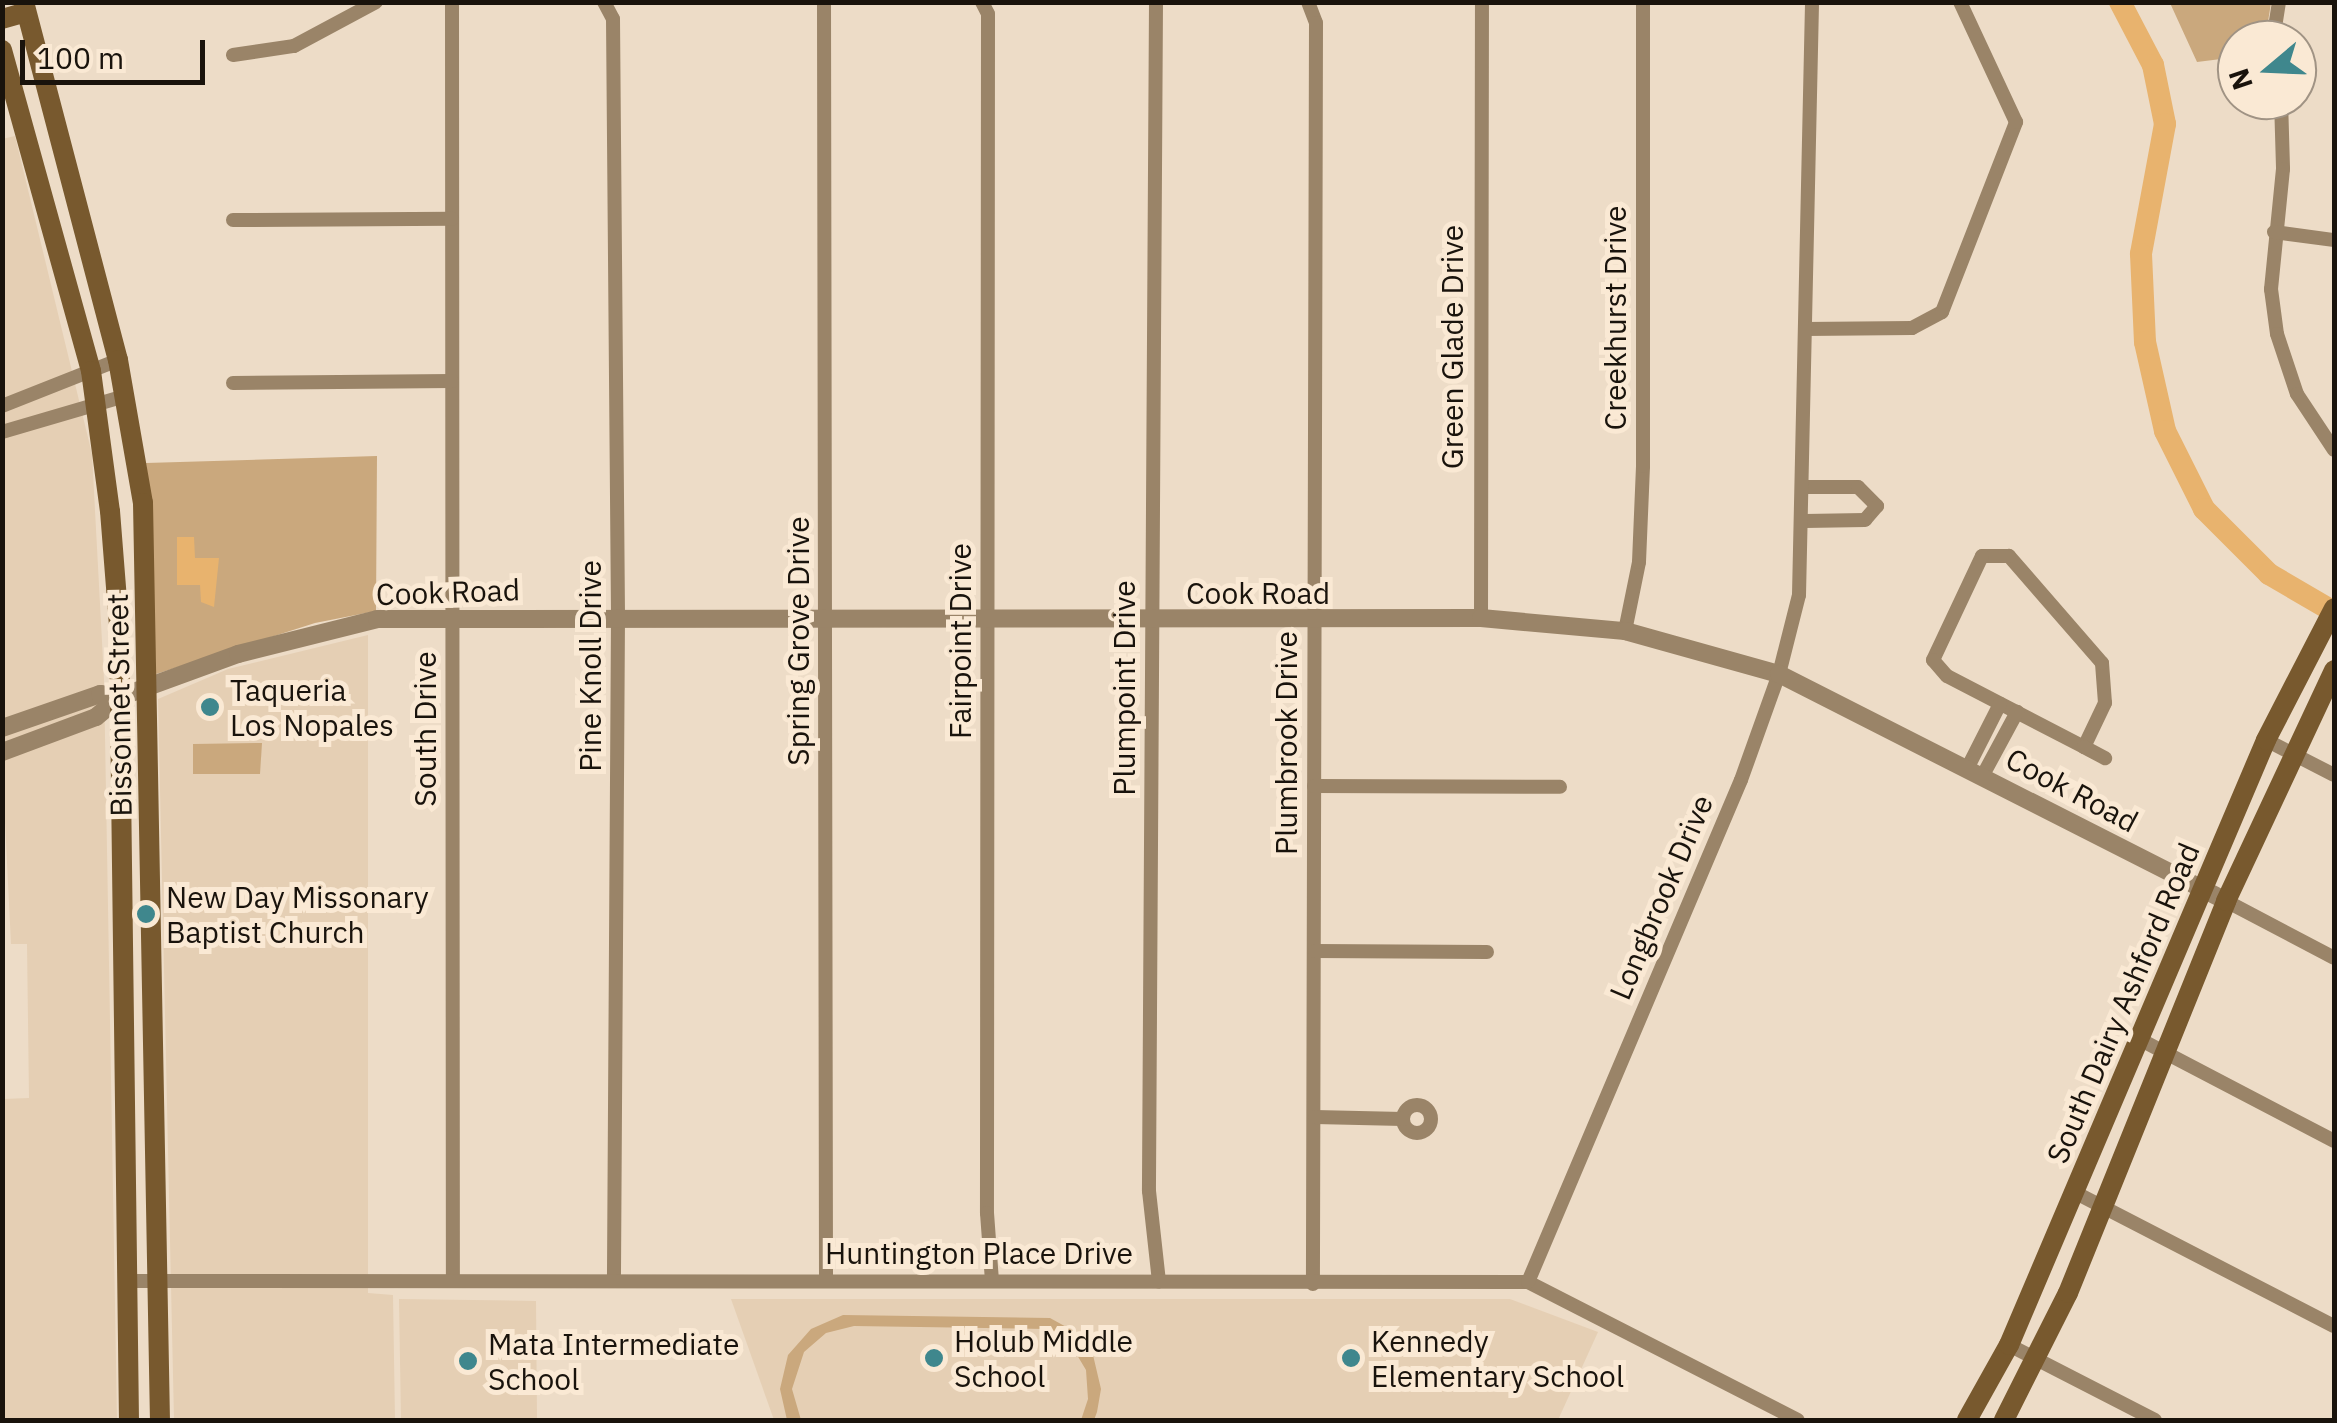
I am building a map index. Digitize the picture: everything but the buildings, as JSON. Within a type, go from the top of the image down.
[{"type":"main road","points":[[2,19],[25,7]]},
{"type":"main road","name":"Bissonnet Street","points":[[25,7],[118,360],[142,504],[149,686],[160,1420]]},
{"type":"main road","name":"Bissonnet Street","points":[[2,50],[91,371],[117,592],[128,1420]]},
{"type":"main road","points":[[36,169],[66,161]]},
{"type":"main road","name":"South Dairy Ashford Road","points":[[1967,1420],[2009,1346],[2266,740],[2334,608]]},
{"type":"main road","name":"South Dairy Ashford Road","points":[[2004,1420],[2104,1208],[2226,901],[2334,670]]},
{"type":"main road","points":[[120,871],[152,871]]},
{"type":"main road","points":[[122,997],[155,996]]},
{"type":"street","points":[[233,55],[294,46],[376,2]]},
{"type":"street","name":"South Drive","points":[[452,2],[453,1276]]},
{"type":"street","name":"Pine Knoll Drive","points":[[604,2],[613,19],[618,616],[614,1276]]},
{"type":"street","name":"Spring Grove Drive","points":[[824,2],[826,1280]]},
{"type":"street","name":"Fairpoint Drive","points":[[982,2],[988,14],[992,1281]]},
{"type":"street","name":"Plumpoint Drive","points":[[1156,2],[1152,94],[1149,1192],[1159,1281]]},
{"type":"street","name":"Plumbrook Drive","points":[[1308,2],[1316,23],[1314,1284]]},
{"type":"street","name":"Green Glade Drive","points":[[1480,618],[1482,2]]},
{"type":"street","name":"Creekhurst Drive","points":[[1625,632],[1639,562],[1642,485],[1643,2]]},
{"type":"street","name":"Longbrook Drive","points":[[1528,1282],[1779,674],[1799,595],[1805,521],[1806,40],[1812,2]]},
{"type":"street","points":[[1805,329],[1912,328],[1942,312],[2016,122],[1962,8]]},
{"type":"street","points":[[2282,120],[2283,169],[2274,232],[2277,334],[2297,394],[2334,450]]},
{"type":"street","points":[[233,220],[452,218]]},
{"type":"street","points":[[2274,232],[2334,240]]},
{"type":"street","points":[[2,406],[118,360]]},
{"type":"street","points":[[233,383],[452,381]]},
{"type":"street","points":[[2,432],[125,396]]},
{"type":"street","points":[[1805,487],[1858,487],[1876,506],[1865,520],[1805,521]]},
{"type":"street","points":[[2084,747],[2105,703],[2102,664],[2009,556],[1994,552],[1976,561],[1931,651],[1947,676],[2105,758]]},
{"type":"street","name":"Cook Road","points":[[2,752],[96,717],[120,697],[149,686],[315,632],[377,618],[1480,618],[1625,632],[1779,674],[2334,958]]},
{"type":"street","name":"Cook Road","points":[[2,728],[100,694],[120,697]]},
{"type":"street","points":[[1975,771],[2000,704]]},
{"type":"street","points":[[1975,771],[2017,712]]},
{"type":"street","points":[[2266,740],[2334,775]]},
{"type":"street","points":[[1314,786],[1560,787]]},
{"type":"street","points":[[1315,951],[1488,952]]},
{"type":"street","points":[[2141,1040],[2334,1141]]},
{"type":"street","points":[[1315,1117],[1403,1119]]},
{"type":"street","points":[[2076,1193],[2334,1326]]},
{"type":"street","name":"Huntington Place Drive","points":[[126,1281],[614,1276],[1314,1284],[1528,1282],[1798,1420]]},
{"type":"street","points":[[2009,1346],[2155,1420]]},
{"type":"shaded area","points":[[2170,3],[2271,3],[2268,20],[2217,20],[2217,60],[2197,62]]},
{"type":"shaded area","points":[[15,136],[92,454],[104,679],[117,1420],[5,1420],[3,1099],[29,1098],[27,944],[11,944],[2,760],[2,139]]},
{"type":"shaded area","points":[[377,456],[376,611],[315,623],[156,674],[146,463]]},
{"type":"shaded area","points":[[177,537],[194,537],[195,558],[219,558],[214,607],[201,602],[200,585],[177,585]]},
{"type":"shaded area","points":[[368,635],[368,1293],[393,1295],[395,1420],[174,1420],[158,699],[228,669]]},
{"type":"shaded area","points":[[262,743],[260,774],[193,774],[193,744]]},
{"type":"shaded area","name":"Mata Intermediate School","points":[[399,1299],[536,1301],[537,1420],[401,1420]]},
{"type":"shaded area","points":[[731,1299],[1510,1299],[1598,1332],[1558,1420],[774,1420]]},
{"type":"shaded area","points":[[843,1315],[1050,1318],[1070,1329],[1093,1355],[1101,1389],[1094,1420],[1081,1420],[1088,1399],[1086,1370],[1071,1345],[1046,1329],[854,1326],[826,1333],[804,1352],[792,1389],[801,1420],[787,1420],[780,1389],[788,1355],[811,1329]]},
{"type":"waterway","points":[[2120,2],[2153,65],[2165,124],[2141,254],[2145,342],[2165,431],[2204,509],[2269,574],[2334,612]]},
{"type":"place","name":"Taqueria Los Nopales","points":[[210,707]]},
{"type":"place","name":"New Day Missonary Baptist Church","points":[[146,914]]},
{"type":"place","name":"Holub Middle School","points":[[934,1358]]},
{"type":"place","name":"Kennedy Elementary School","points":[[1351,1358]]},
{"type":"place","name":"Mata Intermediate School","points":[[468,1361]]}]
